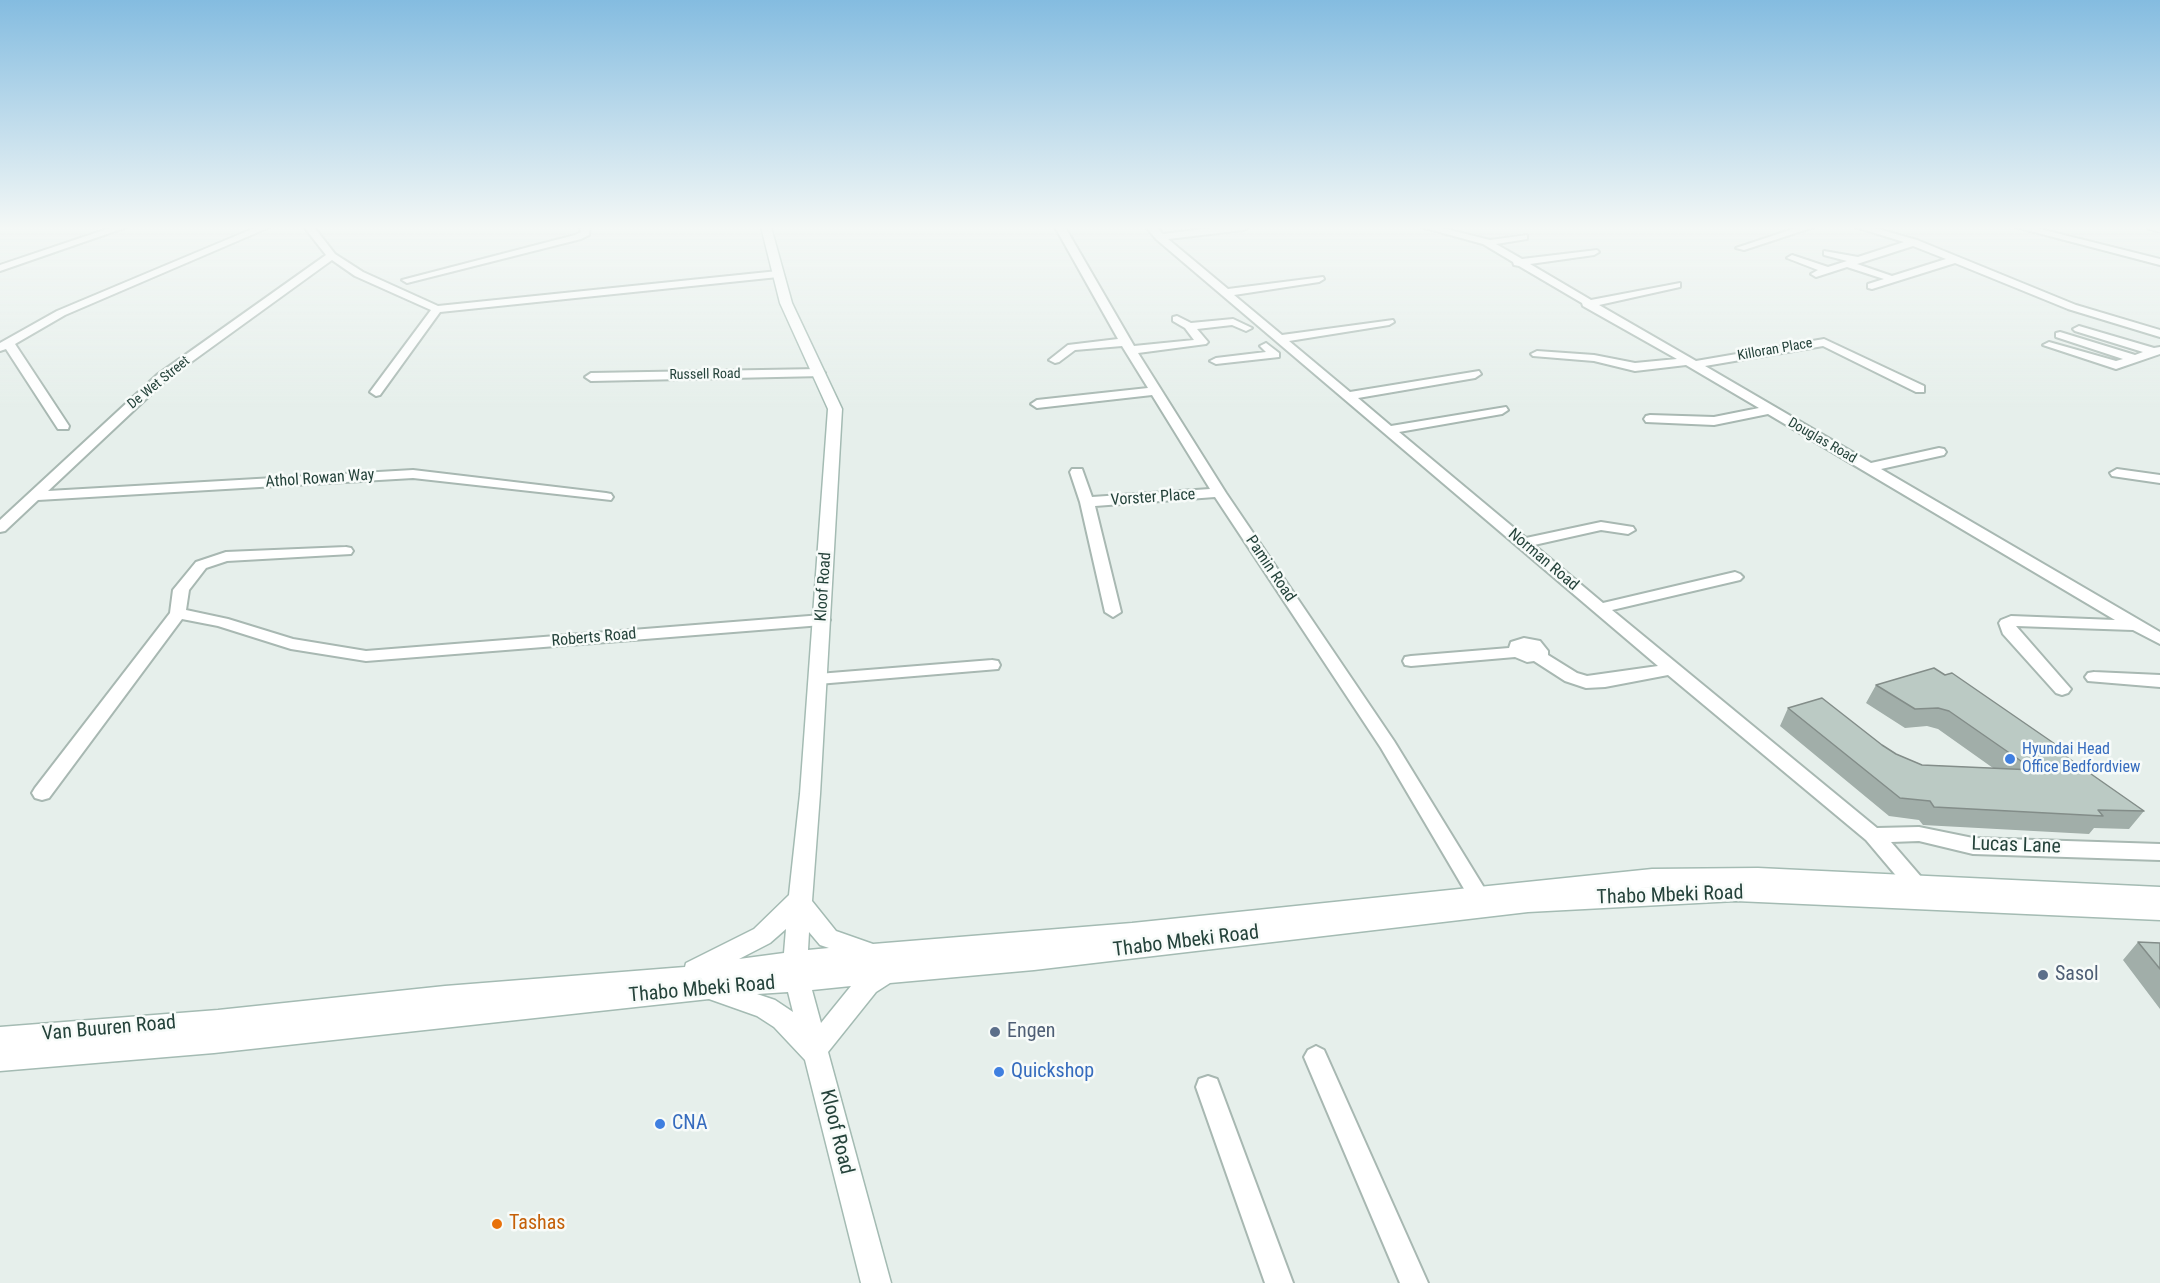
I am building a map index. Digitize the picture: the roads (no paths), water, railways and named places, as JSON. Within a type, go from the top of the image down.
[{"type":"main road","name":"Kloof Road","points":[[782,287],[786,303],[833,401],[836,424],[797,970],[816,1054],[876,1283]]},
{"type":"main road","name":"Thabo Mbeki Road","points":[[216,1031],[445,996],[683,976],[879,963],[1034,960],[1190,934],[1524,897],[1635,880],[1730,876],[2160,911]]},
{"type":"main road","name":"Thabo Mbeki Road","points":[[1524,897],[1708,892],[1921,891],[2160,896]]},
{"type":"main road","points":[[683,976],[762,936],[801,901],[828,938],[879,963],[867,985],[816,1054],[774,1013],[746,1000],[709,988]]},
{"type":"main road","name":"Thabo Mbeki Road","points":[[216,1031],[709,988],[797,970]]},
{"type":"main road","name":"Van Buuren Road","points":[[0,1038],[216,1031]]},
{"type":"main road","name":"Van Buuren Road","points":[[0,1059],[216,1031]]},
{"type":"street","points":[[63,426],[4,345],[61,313],[126,287]]},
{"type":"street","name":"De Wet Street","points":[[0,528],[161,378],[289,287]]},
{"type":"street","points":[[388,287],[437,309],[653,287]]},
{"type":"street","name":"Pamin Road","points":[[1094,287],[1155,391],[1219,493],[1377,728],[1481,901]]},
{"type":"street","name":"Norman Road","points":[[1219,287],[1672,669],[1873,835],[1921,891]]},
{"type":"street","points":[[1225,292],[1262,287]]},
{"type":"street","name":"Douglas Road","points":[[1558,287],[2160,639]]},
{"type":"street","points":[[1587,304],[1669,287]]},
{"type":"street","points":[[2025,287],[2089,313],[2160,334]]},
{"type":"street","points":[[376,392],[437,309]]},
{"type":"street","points":[[1177,319],[1189,326],[1219,365],[1275,355]]},
{"type":"street","points":[[1189,326],[1233,322],[1246,328]]},
{"type":"street","points":[[1280,339],[1389,322]]},
{"type":"street","points":[[2079,329],[2157,351]]},
{"type":"street","points":[[0,332],[20,336]]},
{"type":"street","points":[[2060,335],[2136,359]]},
{"type":"street","points":[[1055,360],[1072,347],[1202,342]]},
{"type":"street","name":"Killoran Place","points":[[1537,354],[1594,357],[1635,366],[1689,363],[1824,342],[1920,389]]},
{"type":"street","points":[[2049,345],[2110,364],[2120,364],[2157,351]]},
{"type":"street","points":[[1266,346],[1285,363]]},
{"type":"street","name":"Russell Road","points":[[591,377],[819,373]]},
{"type":"street","points":[[1348,396],[1475,374]]},
{"type":"street","points":[[1037,404],[1155,391]]},
{"type":"street","points":[[1389,430],[1502,410]]},
{"type":"street","points":[[1650,419],[1713,421],[1768,410]]},
{"type":"street","points":[[1868,468],[1939,452]]},
{"type":"street","name":"Vorster Place","points":[[1077,472],[1087,502],[1113,612]]},
{"type":"street","points":[[2117,473],[2160,479]]},
{"type":"street","name":"Athol Rowan Way","points":[[33,496],[413,474],[606,497]]},
{"type":"street","name":"Vorster Place","points":[[1087,502],[1219,493]]},
{"type":"street","points":[[1523,543],[1601,526],[1628,530]]},
{"type":"street","points":[[42,793],[178,613],[179,598],[185,583],[201,565],[209,560],[226,557],[346,551]]},
{"type":"street","points":[[1600,608],[1735,577]]},
{"type":"street","name":"Roberts Road","points":[[178,613],[222,622],[291,644],[366,656],[822,620]]},
{"type":"street","points":[[2062,689],[2009,630],[2007,623],[2011,621],[2136,625]]},
{"type":"street","points":[[1411,661],[1518,652],[1517,646],[1529,644],[1538,648],[1540,651],[1538,656],[1571,677],[1586,682],[1605,681],[1672,669]]},
{"type":"street","points":[[818,679],[992,665]]},
{"type":"street","points":[[2094,677],[2160,681]]},
{"type":"street","name":"Lucas Lane","points":[[1873,835],[1919,834],[1972,846],[2160,852]]},
{"type":"street","points":[[1316,1057],[1414,1283]]},
{"type":"street","points":[[1208,1087],[1279,1283]]},
{"type":"place","name":"Hyundai Head Office Bedfordview","points":[[2010,759]]},
{"type":"place","name":"Sasol","points":[[2043,975]]},
{"type":"place","name":"Engen","points":[[995,1032]]},
{"type":"place","name":"Quickshop","points":[[999,1072]]},
{"type":"place","name":"CNA","points":[[660,1124]]},
{"type":"place","name":"Tashas","points":[[497,1224]]}]
